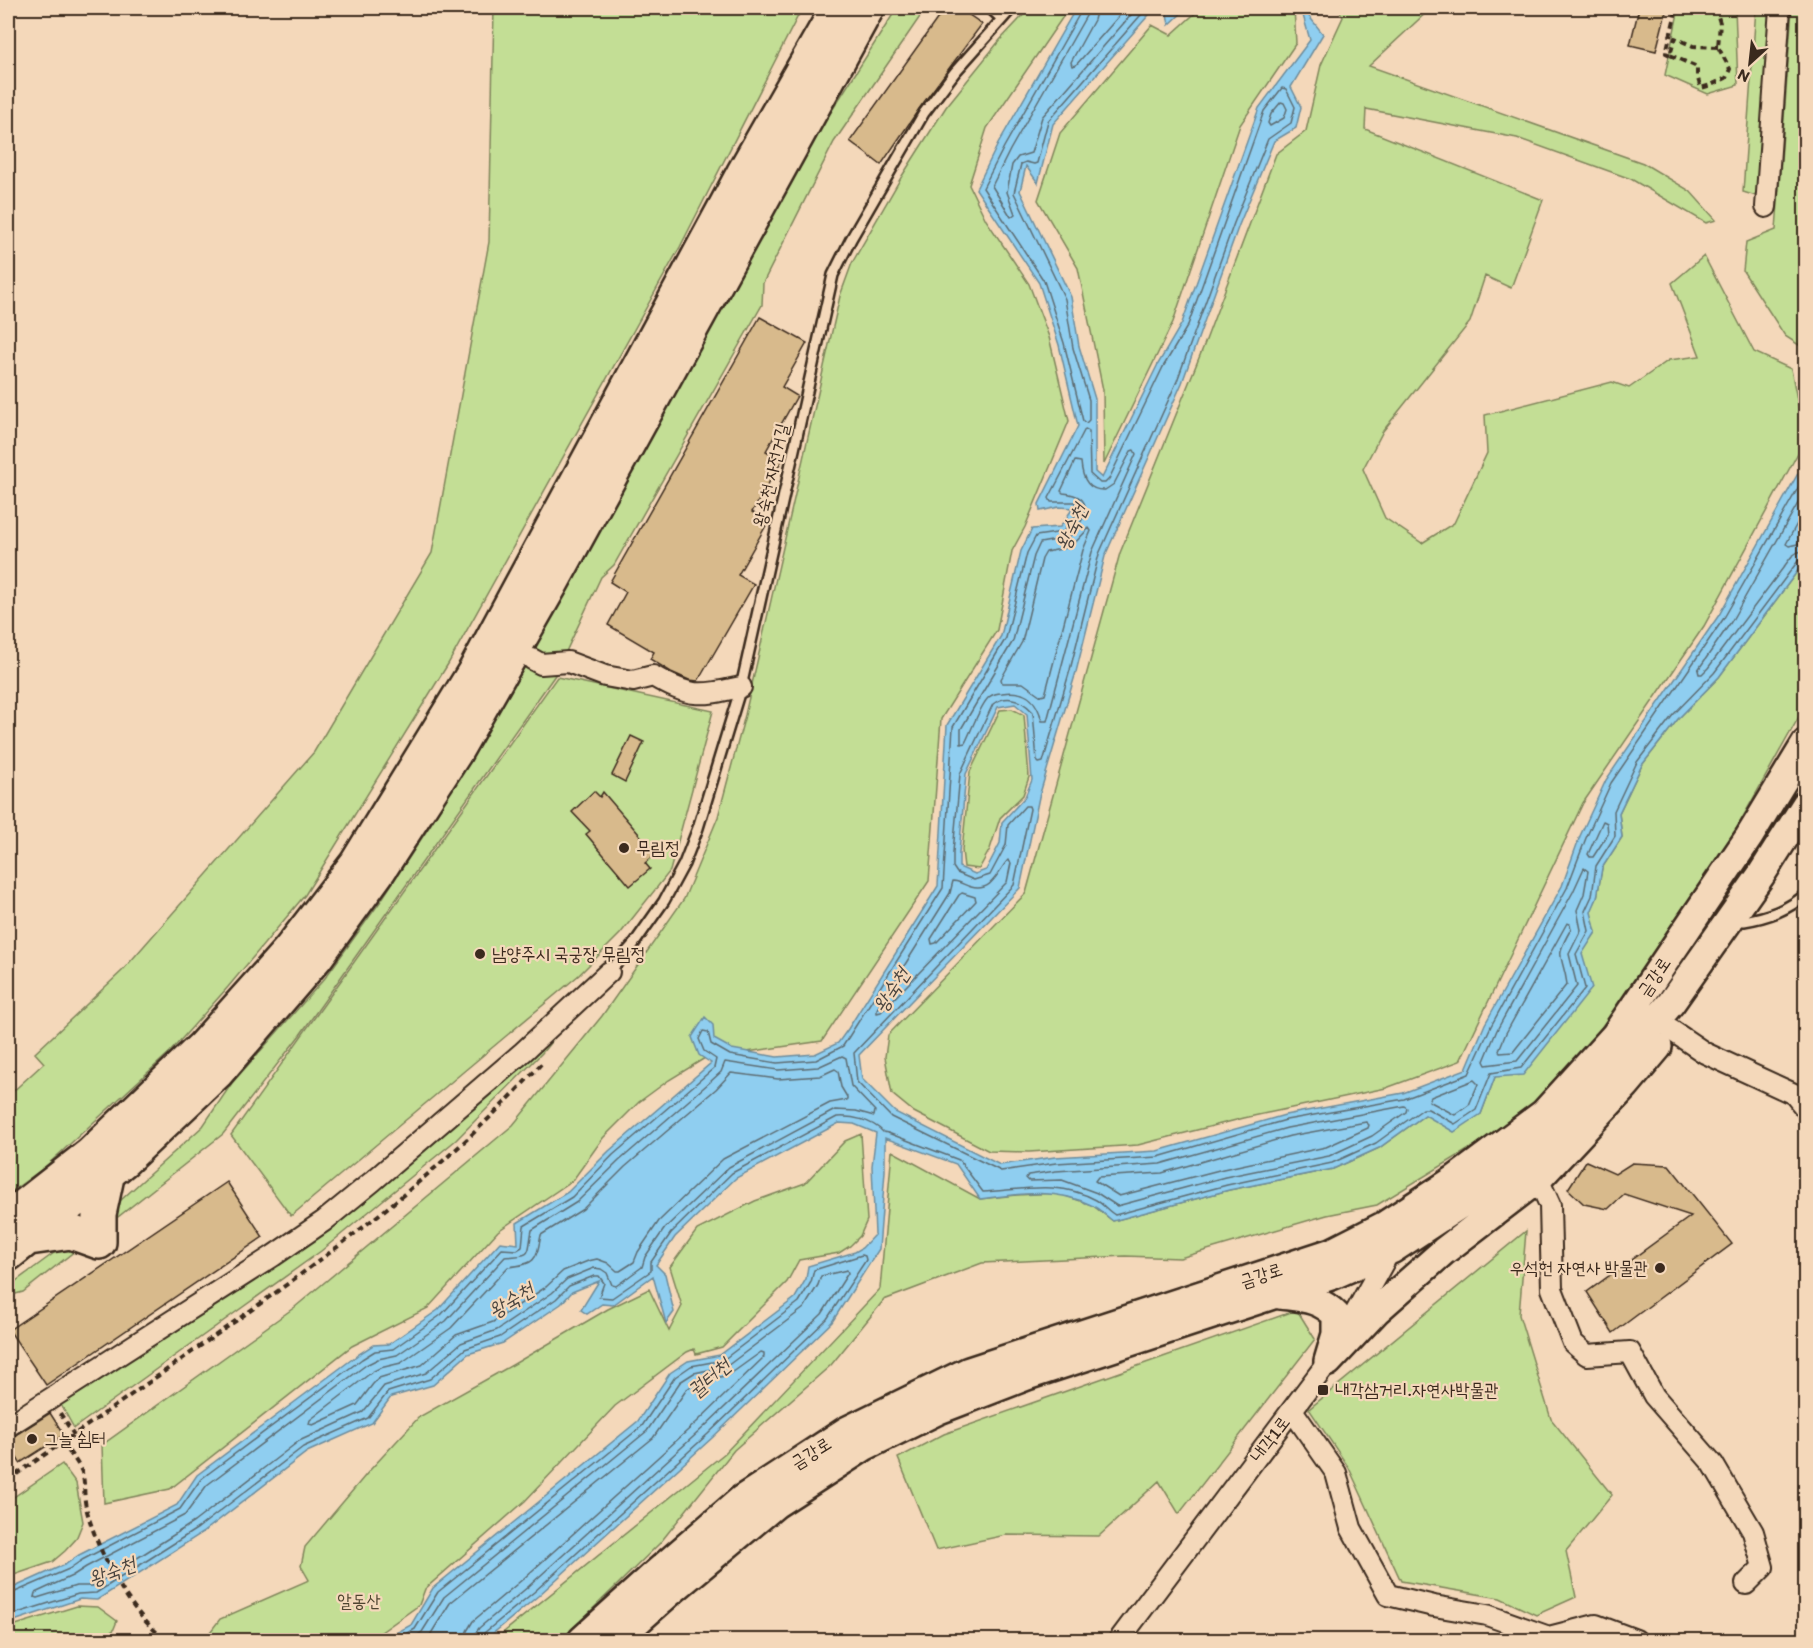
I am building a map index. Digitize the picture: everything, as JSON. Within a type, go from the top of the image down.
[{"type":"highway","points":[[14,1237],[91,1154],[203,1047],[289,951],[357,863],[475,671],[738,184],[837,21],[868,8]]},
{"type":"highway","points":[[14,1237],[108,1172],[217,1072],[316,957],[379,870],[454,754],[556,573],[837,21]]},
{"type":"highway","points":[[14,1237],[71,1232],[99,1242],[99,1214],[108,1172]]},
{"type":"main road","name":"금강로","points":[[582,1641],[742,1499],[846,1431],[969,1371],[1332,1252],[1389,1237],[1454,1180],[1544,1113],[1615,1035],[1749,837],[1806,743]]},
{"type":"main road","name":"금강로","points":[[616,1641],[668,1594],[776,1504],[864,1446],[939,1410],[1027,1376],[1331,1276],[1389,1237],[1487,1187],[1586,1103],[1671,1003],[1761,875],[1806,804]]},
{"type":"main road","points":[[1328,1362],[1376,1311],[1444,1251],[1538,1179],[1626,1085],[1691,1007],[1744,921],[1761,875]]},
{"type":"main road","points":[[1278,1295],[1310,1299],[1326,1305],[1336,1316],[1336,1334],[1328,1362]]},
{"type":"street","points":[[1766,207],[1780,8]]},
{"type":"street","points":[[532,659],[541,664],[567,662],[605,676],[633,681],[653,676],[678,690],[704,694],[741,687]]},
{"type":"street","points":[[8,1426],[324,1221],[523,1052],[609,972]]},
{"type":"street","points":[[1671,1030],[1705,1053],[1794,1094],[1806,1108]]},
{"type":"street","points":[[1538,1179],[1550,1205],[1552,1289],[1573,1343],[1587,1355],[1630,1352],[1654,1396],[1713,1464],[1753,1532],[1763,1567],[1746,1584]]},
{"type":"street","name":"내각1로","points":[[1119,1641],[1328,1362],[1389,1237]]},
{"type":"street","points":[[1292,1410],[1336,1473],[1351,1528],[1388,1595],[1487,1615],[1549,1637],[1596,1625],[1636,1641]]},
{"type":"lane","points":[[990,8],[1002,18]]},
{"type":"lane","name":"왕숙천 자전거길","points":[[609,972],[633,945],[664,901],[684,864],[698,828],[741,687],[833,275],[856,230],[924,113],[955,72],[1012,8]]},
{"type":"lane","points":[[1744,921],[1768,917],[1796,903],[1806,894]]},
{"type":"path","points":[[1677,8],[1670,55],[1697,67],[1701,88],[1726,78],[1730,69],[1719,47],[1720,23],[1717,13],[1719,8]]},
{"type":"path","points":[[1672,37],[1693,46],[1719,47]]},
{"type":"path","points":[[62,1443],[81,1470],[86,1506],[96,1536],[123,1592],[154,1632],[167,1641]]},
{"type":"green space","points":[[494,8],[802,8],[680,247],[448,664],[305,895],[170,1052],[45,1167],[8,1194],[8,1096],[44,1063],[35,1053],[122,971],[314,752],[432,553],[489,242]]},
{"type":"green space","points":[[897,8],[926,8],[834,142],[763,283],[762,305],[614,565],[601,577],[555,675],[300,1035],[223,1134],[23,1292],[8,1296],[8,1287],[58,1250],[113,1217],[121,1200],[203,1126],[232,1083],[325,978],[380,902],[429,827],[510,693],[815,137]]},
{"type":"green space","points":[[1030,8],[1069,8],[987,128],[969,185],[986,220],[1029,284],[1049,337],[1069,421],[1025,527],[1012,551],[997,630],[941,719],[929,881],[822,1041],[705,1058],[669,1080],[639,1102],[603,1138],[573,1180],[498,1231],[428,1308],[352,1346],[170,1489],[104,1503],[102,1445],[295,1307],[513,1125],[602,1016],[684,899],[718,817],[745,715],[840,296],[852,263],[902,176],[946,107],[1000,40]]},
{"type":"green space","points":[[1201,8],[1294,8],[1296,43],[1240,125],[1173,322],[1104,464],[1103,390],[1078,268],[1038,200],[1060,133],[1152,25],[1171,35]]},
{"type":"green space","points":[[1338,8],[1431,8],[1369,66],[1643,163],[1690,191],[1716,220],[1706,223],[1631,179],[1517,138],[1366,109],[1365,129],[1543,200],[1511,288],[1485,276],[1470,322],[1383,431],[1363,469],[1385,518],[1422,543],[1454,523],[1487,453],[1485,415],[1612,382],[1629,388],[1669,360],[1700,356],[1672,283],[1704,256],[1754,352],[1791,369],[1805,440],[1704,626],[1583,803],[1460,1061],[1386,1088],[1244,1118],[1138,1145],[1029,1152],[989,1151],[914,1112],[892,1094],[885,1057],[888,1035],[1026,893],[1120,553],[1203,348],[1276,154],[1306,131],[1321,65],[1343,17]]},
{"type":"green space","points":[[1679,8],[1735,8],[1738,85],[1708,94],[1665,75]]},
{"type":"green space","points":[[1756,8],[1771,8],[1759,197],[1743,192]]},
{"type":"green space","points":[[1792,8],[1806,8],[1806,325],[1799,345],[1785,336],[1743,271],[1746,242],[1776,230]]},
{"type":"green space","points":[[1805,561],[1805,706],[1735,831],[1599,1031],[1537,1108],[1377,1205],[1327,1215],[1180,1258],[1125,1256],[982,1263],[884,1300],[831,1365],[734,1450],[660,1543],[561,1640],[494,1640],[725,1453],[880,1289],[892,1151],[980,1199],[1058,1193],[1092,1205],[1113,1221],[1229,1190],[1333,1169],[1379,1148],[1425,1115],[1481,1114],[1495,1077],[1596,932],[1590,912],[1597,898],[1602,868],[1622,837],[1619,813],[1642,765],[1678,719],[1719,677]]},
{"type":"green space","name":"남양주시 국궁장 무림정","points":[[557,677],[713,711],[670,871],[620,934],[579,975],[291,1216],[231,1135]]},
{"type":"green space","points":[[1012,709],[1024,715],[1029,777],[1023,795],[1000,818],[990,849],[979,869],[964,867],[962,850],[970,772],[1000,710]]},
{"type":"green space","points":[[572,1016],[542,1053],[456,1140],[321,1251],[74,1428],[60,1403],[229,1296],[333,1226]]},
{"type":"green space","name":"알동산","points":[[861,1134],[867,1220],[860,1236],[839,1253],[799,1260],[787,1282],[722,1347],[696,1354],[694,1349],[687,1352],[615,1406],[525,1501],[425,1589],[419,1605],[370,1640],[204,1640],[220,1619],[309,1580],[301,1566],[305,1547],[370,1470],[419,1417],[608,1309],[649,1289],[669,1331],[682,1306],[670,1267],[697,1230],[755,1201],[805,1183],[845,1141]]},
{"type":"green space","points":[[1526,1231],[1519,1315],[1551,1419],[1612,1495],[1566,1551],[1576,1597],[1536,1615],[1500,1598],[1401,1581],[1349,1468],[1309,1409]]},
{"type":"green space","points":[[1297,1310],[1315,1339],[1179,1514],[1159,1481],[1099,1536],[1006,1535],[936,1550],[898,1458],[944,1434]]},
{"type":"green space","points":[[62,1464],[76,1483],[83,1522],[76,1539],[52,1562],[8,1577],[8,1501]]},
{"type":"green space","points":[[77,1606],[98,1607],[117,1621],[113,1631],[84,1640],[8,1640],[9,1627]]},
{"type":"water","points":[[1076,8],[1155,8],[1053,124],[1038,183],[1026,166],[1020,191],[1071,297],[1079,346],[1095,399],[1095,472],[1102,478],[1158,364],[1182,323],[1259,108],[1310,40],[1301,8],[1312,8],[1308,15],[1323,34],[1291,87],[1301,107],[1296,128],[1274,141],[1239,225],[1182,383],[1105,556],[1076,672],[1039,797],[1020,888],[859,1055],[862,1079],[895,1112],[1000,1165],[1055,1157],[1157,1151],[1285,1115],[1403,1093],[1466,1069],[1485,1024],[1562,886],[1580,836],[1606,780],[1719,615],[1805,461],[1805,561],[1719,677],[1678,719],[1642,765],[1619,813],[1622,837],[1602,868],[1597,898],[1591,912],[1596,932],[1582,954],[1592,988],[1523,1075],[1495,1077],[1481,1114],[1454,1132],[1425,1115],[1379,1148],[1333,1169],[1229,1190],[1113,1221],[1094,1206],[1063,1196],[1036,1193],[980,1199],[956,1164],[885,1138],[879,1249],[832,1322],[712,1438],[538,1596],[485,1640],[383,1640],[411,1625],[433,1588],[638,1421],[670,1373],[688,1361],[720,1355],[795,1298],[806,1279],[808,1266],[862,1248],[875,1234],[872,1166],[876,1133],[854,1124],[839,1123],[736,1178],[675,1237],[656,1265],[665,1274],[674,1312],[666,1323],[653,1276],[613,1305],[602,1304],[587,1314],[581,1310],[599,1281],[572,1292],[561,1304],[503,1343],[468,1354],[433,1385],[391,1397],[372,1423],[307,1452],[202,1533],[97,1600],[80,1599],[8,1623],[8,1590],[66,1564],[79,1555],[177,1505],[197,1475],[359,1354],[373,1345],[389,1344],[438,1310],[500,1242],[518,1244],[517,1223],[568,1192],[609,1151],[711,1063],[699,1055],[692,1037],[705,1017],[713,1025],[714,1039],[732,1049],[777,1057],[815,1054],[838,1043],[848,1029],[938,886],[947,725],[1001,636],[1021,551],[1032,529],[1060,527],[1073,508],[1059,507],[1040,511],[1039,504],[1078,426],[1059,345],[1039,283],[976,189],[998,144]],"holes":[[[1015,704],[1027,714],[1032,780],[1025,797],[1002,822],[1000,843],[986,870],[975,874],[959,867],[966,774],[998,707]]]},
{"type":"water","points":[[1166,8],[1187,8],[1169,25]]},
{"type":"building","points":[[945,8],[959,8],[982,24],[881,165],[850,141]]},
{"type":"building","points":[[1639,8],[1667,8],[1656,51],[1630,45]]},
{"type":"building","points":[[760,317],[807,343],[782,387],[797,396],[766,451],[782,460],[752,512],[768,522],[738,575],[754,584],[698,681],[689,680],[650,659],[654,652],[608,625],[626,592],[610,582]]},
{"type":"building","points":[[631,736],[644,742],[625,782],[612,775]]},
{"type":"building","name":"무림정","points":[[594,791],[600,797],[603,792],[656,854],[645,863],[650,869],[630,886],[586,834],[590,831],[572,812]]},
{"type":"building","name":"우석헌 자연사 박물관","points":[[1586,1161],[1615,1174],[1632,1163],[1669,1165],[1732,1244],[1613,1333],[1587,1292],[1691,1216],[1624,1194],[1608,1209],[1584,1204],[1568,1189]]},
{"type":"building","points":[[227,1182],[263,1237],[46,1385],[9,1330]]},
{"type":"building","name":"그늘 쉼터","points":[[50,1413],[64,1435],[20,1463],[8,1443],[8,1438]]},
{"type":"place","name":"무림정","points":[[624,848]]},
{"type":"place","name":"남양주시 국궁장 무림정","points":[[480,954]]},
{"type":"place","name":"우석헌 자연사 박물관","points":[[1660,1268]]},
{"type":"place","name":"내각삼거리.자연사박물관","points":[[1323,1390]]},
{"type":"place","name":"그늘 쉼터","points":[[32,1439]]},
{"type":"water label","name":"왕숙천","points":[[1071,527]]},
{"type":"water label","name":"왕숙천","points":[[891,990]]},
{"type":"water label","name":"왕숙천","points":[[511,1300]]},
{"type":"water label","name":"궐터천","points":[[709,1378]]},
{"type":"water label","name":"왕숙천","points":[[112,1571]]}]
